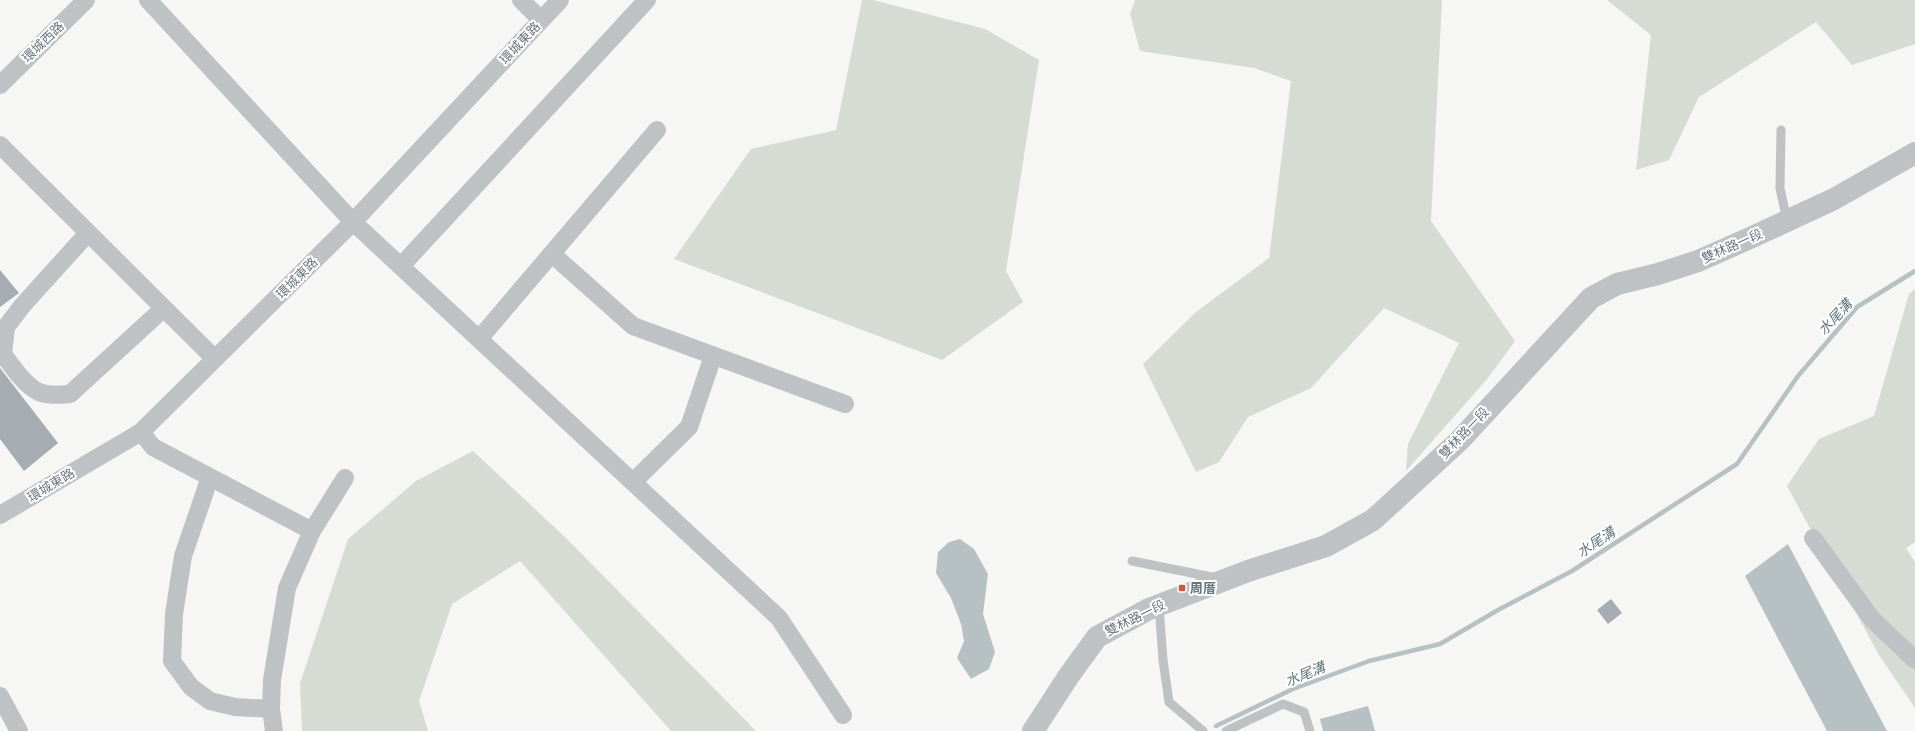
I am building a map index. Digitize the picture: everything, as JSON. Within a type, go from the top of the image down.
[{"type":"street","name":"環城西路","points":[[0,85],[86,0]]},
{"type":"street","points":[[148,0],[353,222],[779,618],[843,715]]},
{"type":"street","points":[[521,0],[541,20]]},
{"type":"street","name":"環城東路","points":[[0,515],[141,432],[353,222],[560,0]]},
{"type":"street","points":[[401,266],[647,0]]},
{"type":"street","points":[[479,338],[657,130]]},
{"type":"street","points":[[0,145],[215,359]]},
{"type":"street","name":"雙林路一段","points":[[1032,731],[1097,637],[1159,605],[1224,580],[1326,546],[1373,520],[1459,441],[1591,298],[1617,284],[1658,274],[1698,261],[1834,199],[1915,153]]},
{"type":"street","points":[[88,233],[22,306],[6,327],[3,354],[20,377],[38,392],[56,395],[70,394],[164,308]]},
{"type":"street","points":[[552,254],[633,326],[845,404]]},
{"type":"street","points":[[634,482],[689,427],[713,356]]},
{"type":"street","points":[[141,432],[153,447],[312,531]]},
{"type":"street","points":[[210,477],[183,556],[174,614],[172,660],[191,687],[210,701],[235,707],[271,709]]},
{"type":"street","points":[[274,731],[271,709],[272,680],[287,588],[312,531],[345,478]]},
{"type":"street","points":[[1813,538],[1872,619],[1915,660]]},
{"type":"street","points":[[0,696],[19,731]]},
{"type":"lane","points":[[1781,130],[1780,188],[1787,221]]},
{"type":"lane","points":[[1132,561],[1224,580]]},
{"type":"lane","points":[[1159,605],[1163,660],[1169,702],[1203,731]]},
{"type":"lane","points":[[1226,731],[1282,704],[1304,712],[1310,731]]},
{"type":"shaded area","points":[[862,0],[873,0],[985,29],[1039,60],[1006,271],[1023,302],[942,360],[674,259],[751,149],[836,130]]},
{"type":"shaded area","points":[[1135,0],[1442,0],[1431,221],[1515,341],[1488,378],[1406,471],[1408,444],[1459,343],[1384,308],[1311,388],[1248,417],[1219,462],[1196,472],[1143,364],[1196,312],[1269,258],[1291,81],[1254,68],[1140,51],[1130,14]]},
{"type":"shaded area","points":[[1607,0],[1915,0],[1915,44],[1852,65],[1816,22],[1699,97],[1669,160],[1636,170],[1651,35]]},
{"type":"shaded area","points":[[1915,289],[1915,542],[1906,548],[1915,562],[1915,708],[1879,655],[1787,486],[1819,439],[1874,416],[1909,294]]},
{"type":"shaded area","points":[[473,451],[566,538],[756,731],[671,731],[520,561],[452,604],[419,701],[428,731],[302,731],[300,683],[348,539],[416,481]]},
{"type":"shaded area","points":[[960,539],[974,549],[988,574],[983,614],[995,652],[989,669],[971,679],[957,658],[964,641],[961,624],[951,598],[936,573],[938,552],[949,542]]},
{"type":"shaded area","points":[[1788,544],[1887,731],[1827,731],[1745,576]]},
{"type":"shaded area","points":[[1368,706],[1375,731],[1323,731],[1320,719]]},
{"type":"building","points":[[0,270],[19,293],[0,307]]},
{"type":"building","points":[[0,368],[58,443],[24,471],[0,439]]},
{"type":"building","points":[[1611,599],[1622,613],[1608,624],[1597,610]]},
{"type":"waterway","name":"水尾溝","points":[[1216,726],[1293,689],[1369,661],[1440,644],[1498,610],[1572,571],[1737,464],[1798,376],[1857,307],[1915,271]]},
{"type":"place","name":"周厝","points":[[1182,588]]}]
